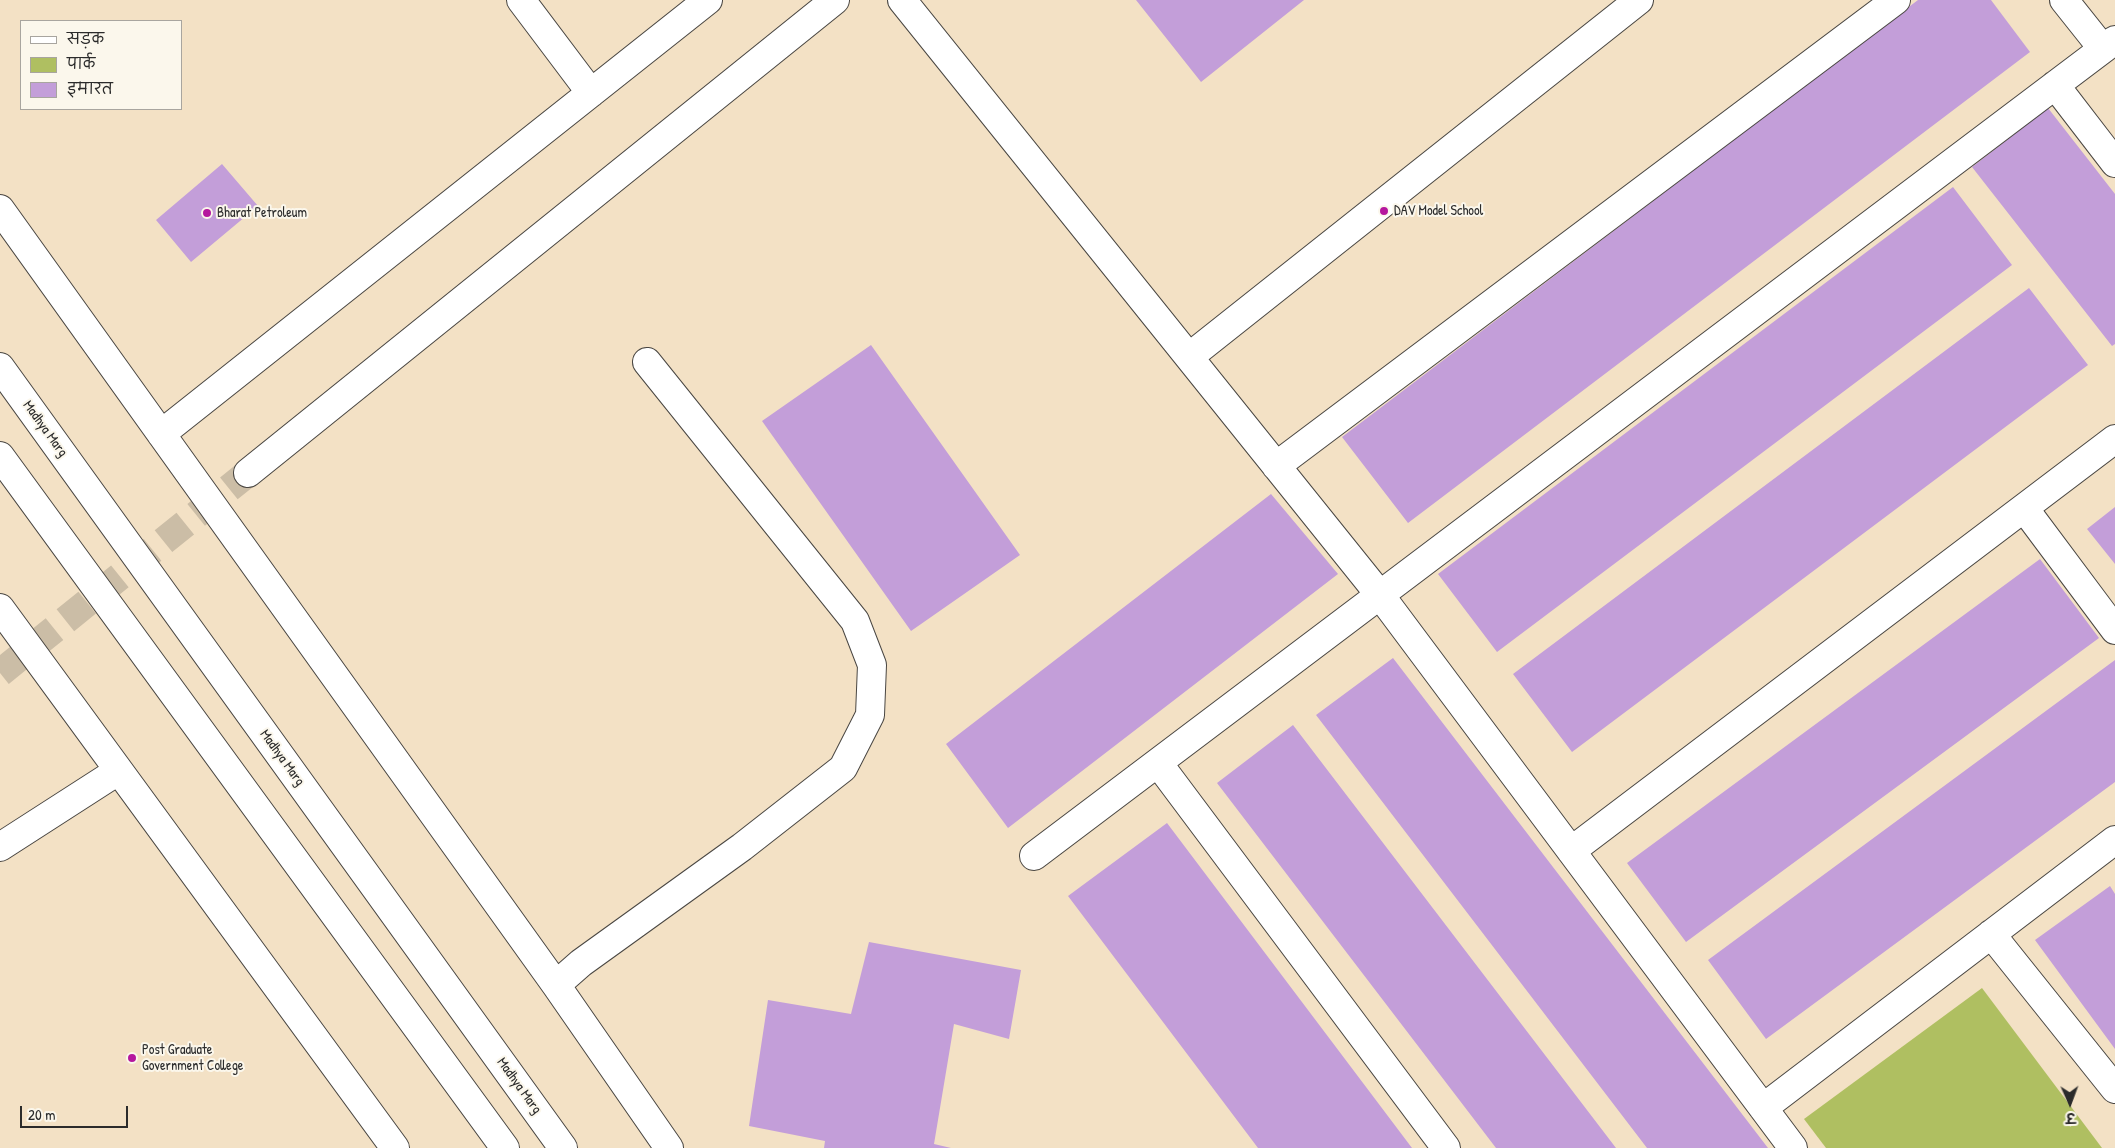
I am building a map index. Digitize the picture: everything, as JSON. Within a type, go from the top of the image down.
[{"type":"street","points":[[521,0],[591,93]]},
{"type":"street","points":[[161,434],[708,0]]},
{"type":"street","points":[[248,473],[835,0]]},
{"type":"street","points":[[902,0],[1380,595],[1793,1148]]},
{"type":"street","points":[[1188,357],[1639,0]]},
{"type":"street","points":[[1276,466],[1896,0]]},
{"type":"street","points":[[1034,856],[2109,44],[2064,0]]},
{"type":"street","points":[[2055,85],[2115,163]]},
{"type":"street","points":[[0,209],[556,985],[669,1148]]},
{"type":"street","points":[[556,985],[582,963],[742,847],[843,768],[870,715],[872,665],[855,621],[647,362]]},
{"type":"street","name":"Madhya Marg","points":[[0,367],[563,1148]]},
{"type":"street","points":[[1571,851],[2115,439]]},
{"type":"street","points":[[0,456],[505,1148]]},
{"type":"street","points":[[2024,508],[2115,630]]},
{"type":"street","points":[[0,608],[395,1148]]},
{"type":"street","points":[[1158,763],[1446,1148]]},
{"type":"street","points":[[0,847],[118,771]]},
{"type":"street","points":[[1763,1108],[2115,840]]},
{"type":"street","points":[[1991,934],[2115,1089]]},
{"type":"green space","points":[[1982,988],[2102,1148],[1826,1148],[1804,1119]]},
{"type":"building","points":[[1136,0],[1304,0],[1201,82]]},
{"type":"building","points":[[1918,0],[1991,0],[2030,52],[1408,523],[1342,437]]},
{"type":"building","points":[[2048,108],[2115,194],[2115,344],[2112,346],[1972,167]]},
{"type":"building","name":"Bharat Petroleum","points":[[222,164],[258,206],[191,262],[156,220]]},
{"type":"building","points":[[1953,187],[2012,265],[1497,652],[1438,574]]},
{"type":"building","points":[[2029,288],[2088,365],[1572,752],[1513,674]]},
{"type":"building","points":[[871,345],[1020,555],[911,631],[762,421]]},
{"type":"building","points":[[1271,494],[1338,574],[1008,828],[946,744]]},
{"type":"building","points":[[2115,507],[2115,564],[2087,529]]},
{"type":"building","points":[[2040,559],[2099,638],[1686,942],[1627,863]]},
{"type":"building","points":[[1393,658],[1768,1148],[1647,1148],[1316,715]]},
{"type":"building","points":[[2115,660],[2115,782],[1766,1039],[1708,960]]},
{"type":"building","points":[[1293,725],[1616,1148],[1496,1148],[1217,783]]},
{"type":"building","points":[[1167,823],[1412,1148],[1258,1148],[1068,896]]},
{"type":"building","points":[[2110,886],[2115,894],[2115,1049],[2035,940]]},
{"type":"building","points":[[869,942],[1021,970],[1009,1039],[954,1024],[934,1144],[951,1148],[824,1148],[825,1141],[749,1126],[768,1000],[851,1014]]},
{"type":"tunnel","points":[[0,673],[248,473]]},
{"type":"place","name":"DAV Model School","points":[[1384,211]]},
{"type":"place","name":"Bharat Petroleum","points":[[207,213]]},
{"type":"place","name":"Post Graduate Government College","points":[[132,1058]]}]
